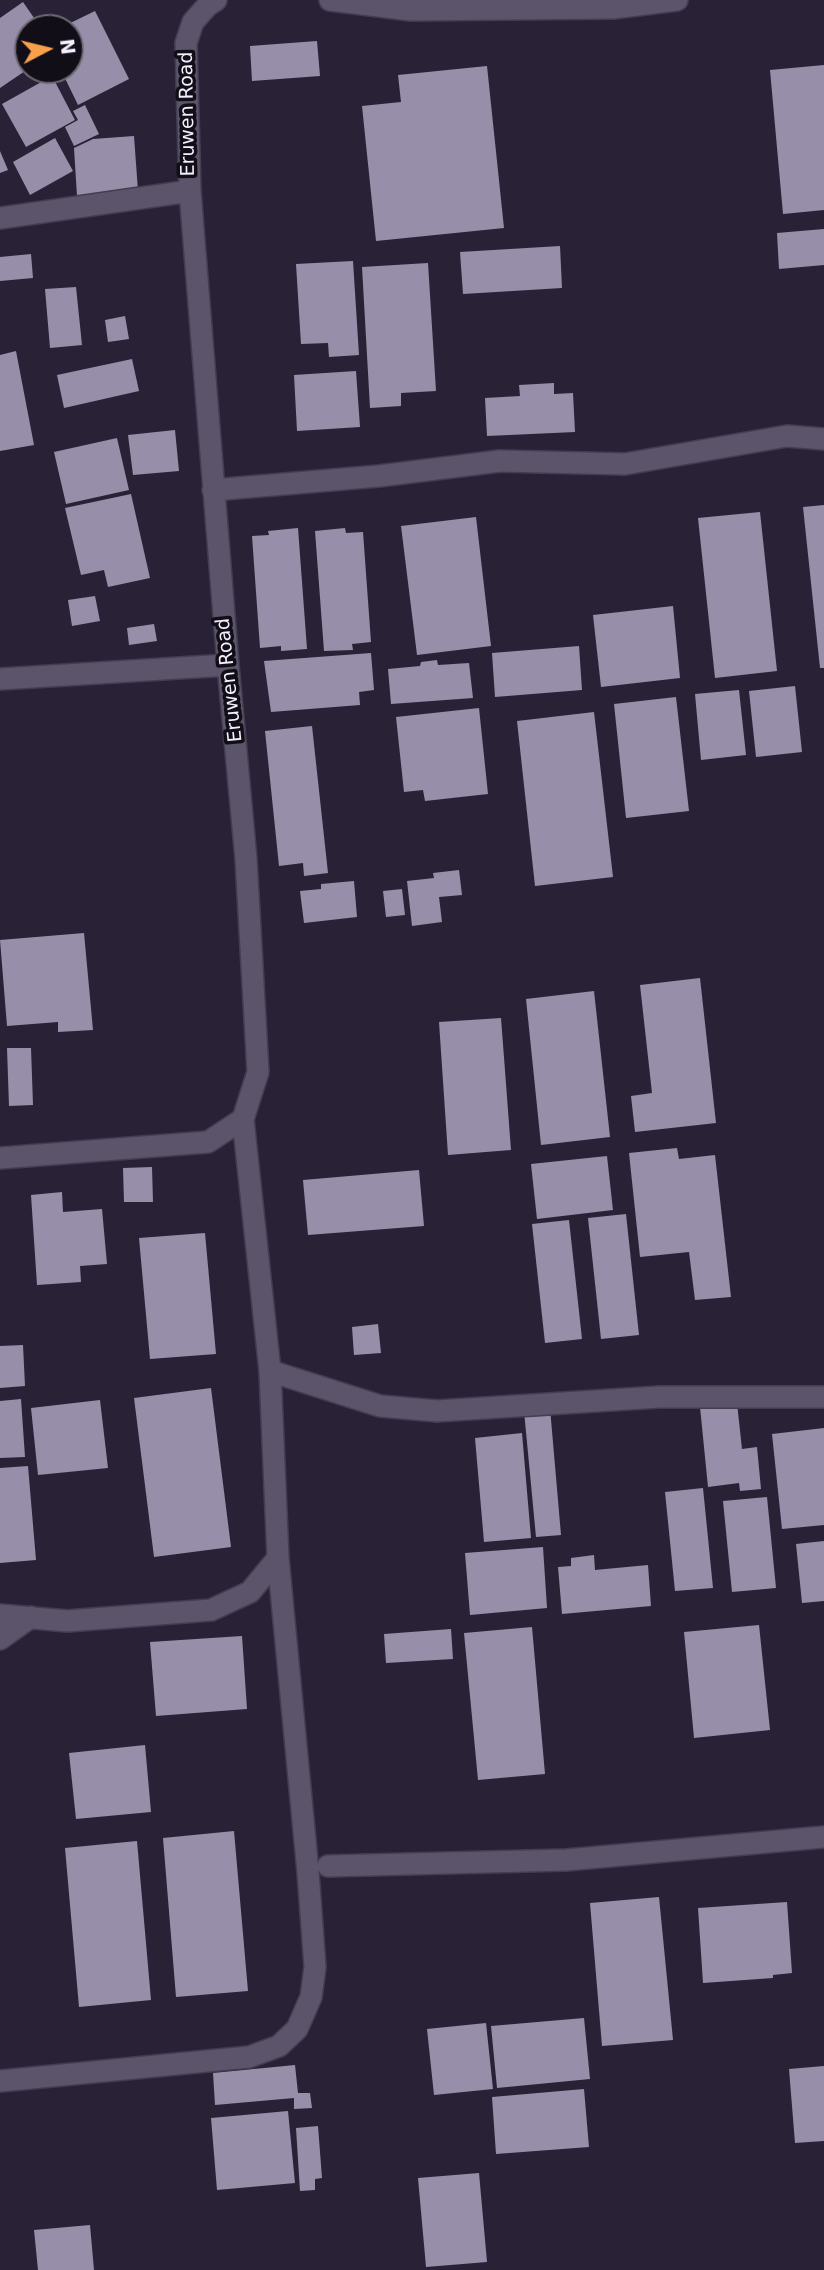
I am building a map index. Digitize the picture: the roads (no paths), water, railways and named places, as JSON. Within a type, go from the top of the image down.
[{"type":"street","points":[[330,0],[411,9],[677,0]]},
{"type":"street","name":"Eruwen Road","points":[[212,3],[193,22],[186,43],[190,191],[213,490],[247,859],[255,996],[258,1072],[243,1119]]},
{"type":"street","points":[[0,218],[190,191]]},
{"type":"street","points":[[213,490],[379,476],[500,461],[625,464],[787,436],[824,439]]},
{"type":"street","points":[[0,679],[228,665]]},
{"type":"street","points":[[0,1158],[208,1142],[243,1119],[270,1371],[278,1558],[309,1872],[315,1967],[311,1997],[297,2029],[279,2046],[249,2057],[0,2081]]},
{"type":"street","points":[[270,1371],[380,1406],[437,1411],[659,1397],[824,1397]]},
{"type":"street","points":[[0,1615],[67,1621],[211,1610],[250,1592],[278,1558]]},
{"type":"street","points":[[0,1639],[31,1617]]},
{"type":"street","points":[[328,1866],[566,1860],[824,1837]]}]
